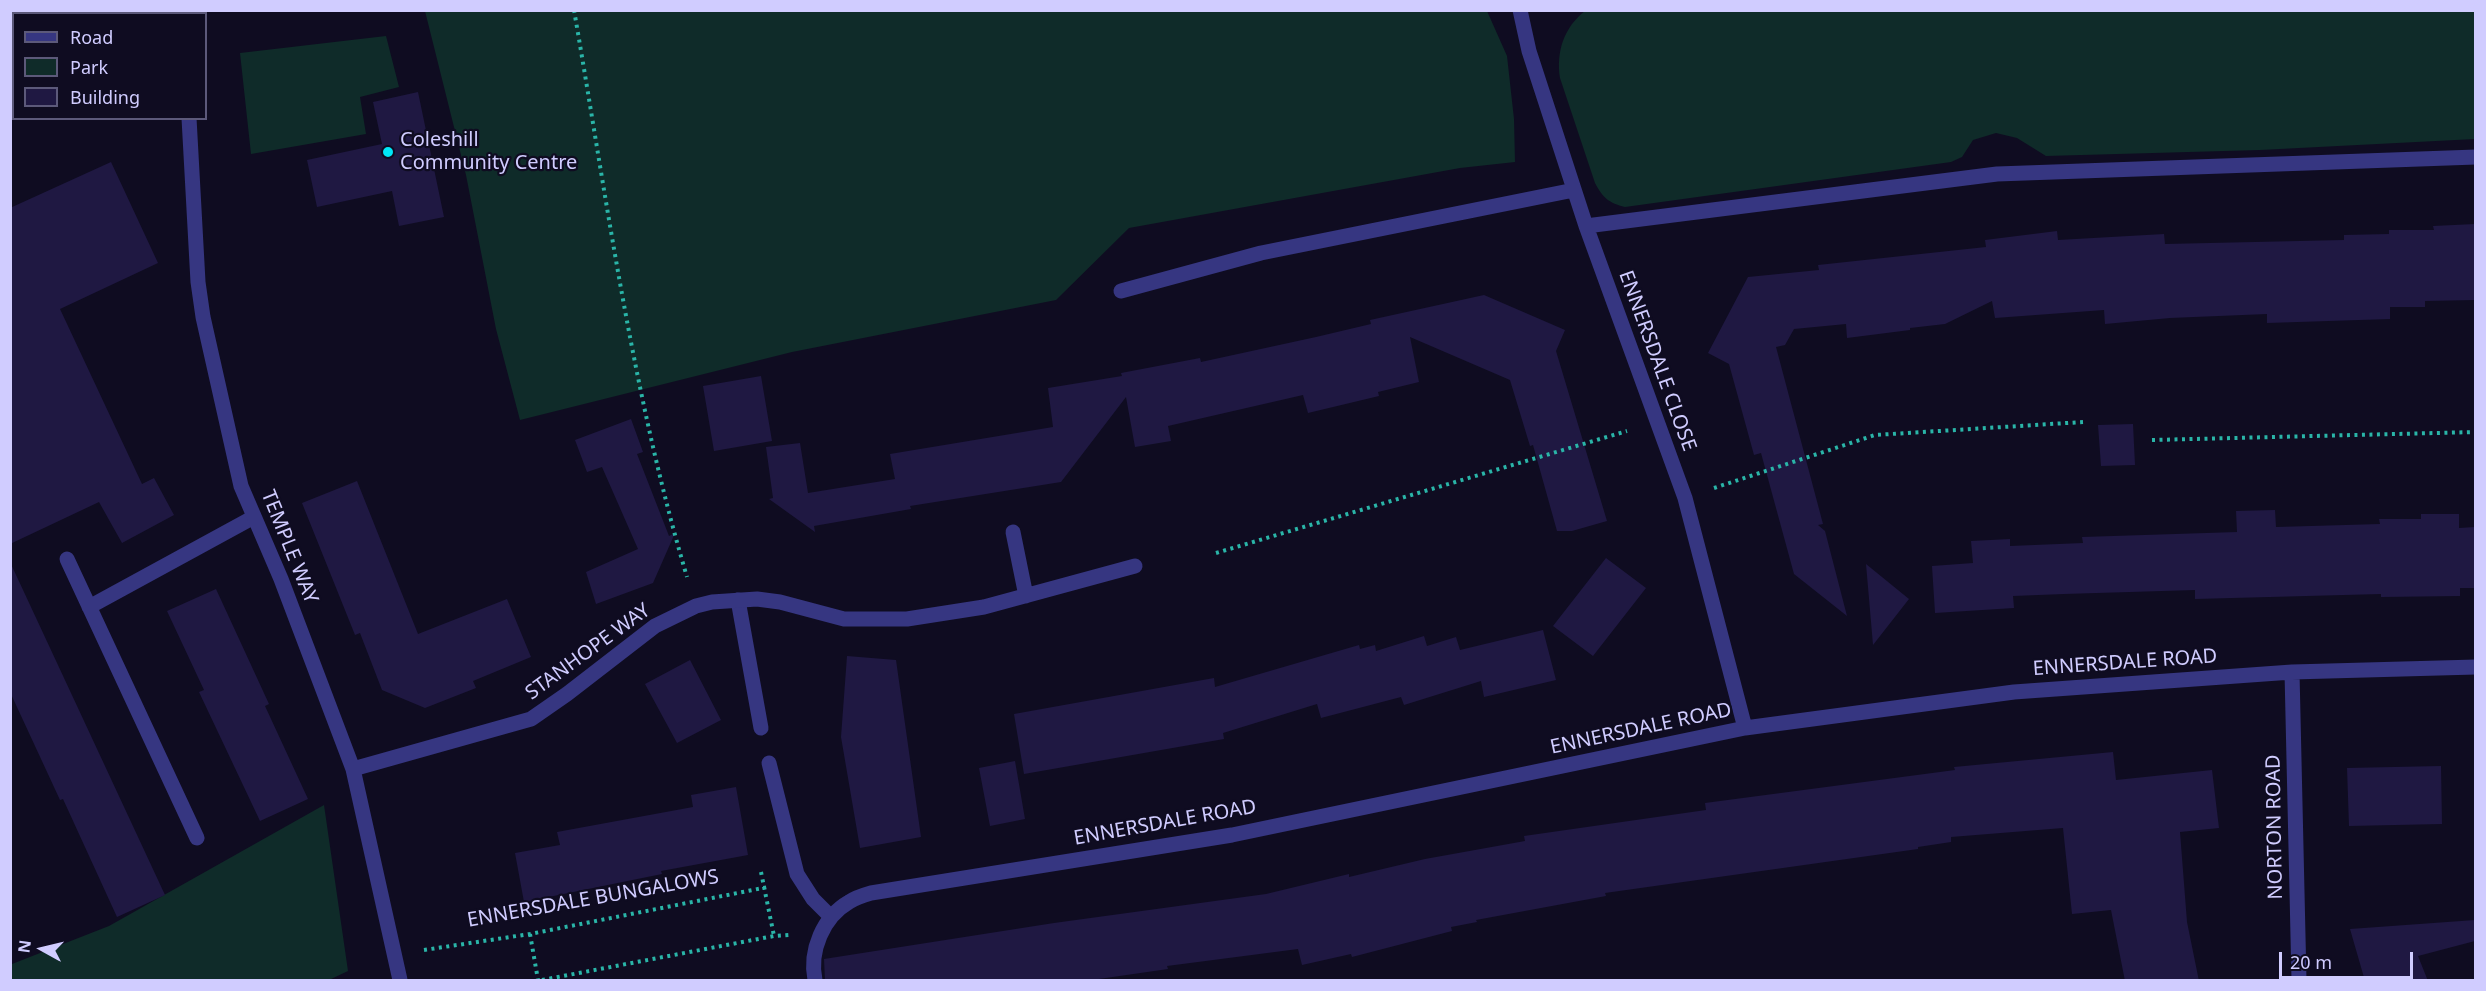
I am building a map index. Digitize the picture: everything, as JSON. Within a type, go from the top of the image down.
[{"type":"street","name":"ENNERSDALE CLOSE","points":[[1520,10],[1529,51],[1586,226],[1684,498],[1745,729]]},
{"type":"street","name":"TEMPLE WAY","points":[[189,120],[202,317],[241,486],[281,579],[353,769],[400,981]]},
{"type":"street","points":[[1586,226],[1997,174],[2475,158]]},
{"type":"street","points":[[1121,291],[1262,252],[1574,190]]},
{"type":"street","points":[[89,607],[254,517]]},
{"type":"street","points":[[1013,532],[1026,596]]},
{"type":"street","points":[[67,559],[197,838]]},
{"type":"street","name":"STANHOPE WAY","points":[[353,769],[531,719],[655,626],[696,606],[712,602],[757,599],[780,602],[844,619],[907,619],[984,607],[1135,566]]},
{"type":"street","points":[[738,600],[761,728]]},
{"type":"street","name":"ENNERSDALE ROAD","points":[[830,916],[849,901],[871,893],[1232,835],[1745,729],[2014,692],[2292,672],[2475,667]]},
{"type":"street","name":"NORTON ROAD","points":[[2292,672],[2299,981]]},
{"type":"street","points":[[769,763],[797,873],[813,899],[830,916],[816,944],[815,981]]},
{"type":"path","points":[[574,10],[638,378],[673,531],[696,606]]},
{"type":"path","points":[[1684,498],[1875,435],[2083,422]]},
{"type":"path","points":[[1216,553],[1657,423]]},
{"type":"path","points":[[2152,440],[2475,432]]},
{"type":"path","name":"ENNERSDALE BUNGALOWS","points":[[394,956],[530,934],[765,888],[797,873]]},
{"type":"path","points":[[530,934],[540,981],[774,936],[790,935],[816,944]]},
{"type":"green space","points":[[425,11],[1487,11],[1507,56],[1514,119],[1515,162],[1460,168],[1129,228],[1056,300],[792,352],[520,420],[496,329],[466,175]]},
{"type":"green space","points":[[1585,11],[2475,11],[2475,139],[2260,150],[2046,156],[2017,138],[1996,133],[1973,140],[1962,157],[1951,162],[1625,207],[1607,199],[1595,183],[1560,78],[1559,59],[1563,41],[1572,25]]},
{"type":"green space","points":[[386,36],[399,87],[360,97],[366,134],[251,154],[240,53]]},
{"type":"green space","points":[[324,805],[348,971],[329,980],[11,980],[12,964],[109,926]]},
{"type":"building","name":"Coleshill Community Centre","points":[[418,92],[444,217],[399,226],[392,191],[317,207],[307,160],[382,144],[373,102]]},
{"type":"building","points":[[111,162],[158,263],[60,309],[142,484],[154,478],[174,515],[122,543],[99,502],[10,544],[10,208]]},
{"type":"building","points":[[2475,224],[2475,300],[2425,301],[2425,307],[2390,307],[2390,319],[2267,323],[2267,314],[2170,318],[2105,324],[2104,310],[1995,318],[1992,301],[1945,324],[1910,328],[1910,330],[1847,338],[1846,324],[1794,329],[1785,345],[1776,347],[1823,524],[1818,525],[1825,531],[1847,616],[1794,574],[1761,453],[1754,455],[1729,364],[1708,353],[1748,277],[1819,270],[1818,265],[1986,247],[1985,240],[2057,231],[2058,240],[2164,234],[2165,244],[2344,240],[2344,235],[2389,234],[2389,230],[2434,230],[2433,226]]},
{"type":"building","points":[[1484,295],[1565,330],[1556,351],[1607,521],[1572,531],[1557,531],[1533,445],[1530,446],[1510,380],[1410,337],[1419,382],[1378,392],[1379,396],[1308,413],[1303,395],[1168,426],[1171,441],[1135,447],[1126,397],[1061,482],[910,506],[911,509],[814,526],[815,532],[769,499],[773,498],[766,447],[800,443],[808,493],[895,479],[890,454],[1053,427],[1048,388],[1122,376],[1121,373],[1200,358],[1201,362],[1371,324],[1370,320]]},
{"type":"building","points":[[761,376],[772,441],[714,451],[703,386]]},
{"type":"building","points":[[631,419],[643,452],[637,454],[669,536],[675,533],[653,583],[596,604],[586,572],[638,549],[602,467],[587,472],[575,440]]},
{"type":"building","points":[[2133,424],[2135,465],[2101,466],[2098,425]]},
{"type":"building","points":[[357,481],[418,634],[507,599],[531,657],[473,681],[476,688],[425,708],[382,690],[360,633],[355,635],[302,503]]},
{"type":"building","points":[[2275,510],[2276,527],[2380,524],[2379,519],[2421,519],[2421,514],[2459,514],[2459,528],[2475,527],[2475,588],[2460,588],[2460,596],[2381,597],[2381,594],[2195,599],[2195,590],[2013,596],[2014,608],[1935,613],[1932,566],[1973,563],[1971,541],[2010,539],[2010,546],[2083,543],[2082,537],[2237,532],[2236,511]]},
{"type":"building","points":[[1606,558],[1646,588],[1593,656],[1553,626]]},
{"type":"building","points":[[10,562],[165,895],[117,917],[63,799],[60,800],[10,692]]},
{"type":"building","points":[[1866,564],[1909,599],[1873,645]]},
{"type":"building","points":[[216,589],[269,704],[265,706],[308,799],[260,821],[199,692],[204,690],[167,611]]},
{"type":"building","points":[[1543,630],[1556,680],[1484,697],[1481,681],[1404,705],[1401,697],[1321,718],[1317,704],[1223,733],[1224,739],[1024,774],[1014,714],[1214,678],[1215,687],[1359,645],[1360,649],[1375,645],[1376,651],[1424,636],[1427,646],[1456,637],[1460,650]]},
{"type":"building","points":[[847,656],[896,660],[921,837],[860,848],[841,737]]},
{"type":"building","points":[[690,660],[721,720],[677,743],[645,684]]},
{"type":"building","points":[[2113,752],[2116,780],[2212,770],[2219,828],[2180,832],[2187,922],[2199,981],[2125,981],[2111,910],[2072,914],[2063,828],[1951,837],[1951,842],[1918,847],[1918,849],[1605,893],[1606,896],[1476,920],[1477,922],[1451,927],[1452,931],[1352,957],[1351,954],[1302,965],[1298,949],[1167,966],[1168,969],[1085,981],[825,981],[824,959],[1054,923],[1266,894],[1349,874],[1349,877],[1425,859],[1525,841],[1524,836],[1706,810],[1705,803],[1955,770],[1954,767]]},
{"type":"building","points":[[1015,761],[1025,819],[990,826],[979,768]]},
{"type":"building","points":[[2441,766],[2442,824],[2349,826],[2347,768]]},
{"type":"building","points":[[736,787],[748,855],[661,871],[662,874],[524,902],[515,853],[560,845],[557,832],[693,807],[691,795]]},
{"type":"building","points":[[2475,920],[2475,941],[2418,956],[2428,981],[2365,981],[2350,929]]},
{"type":"place","name":"Coleshill Community Centre","points":[[388,152]]}]
